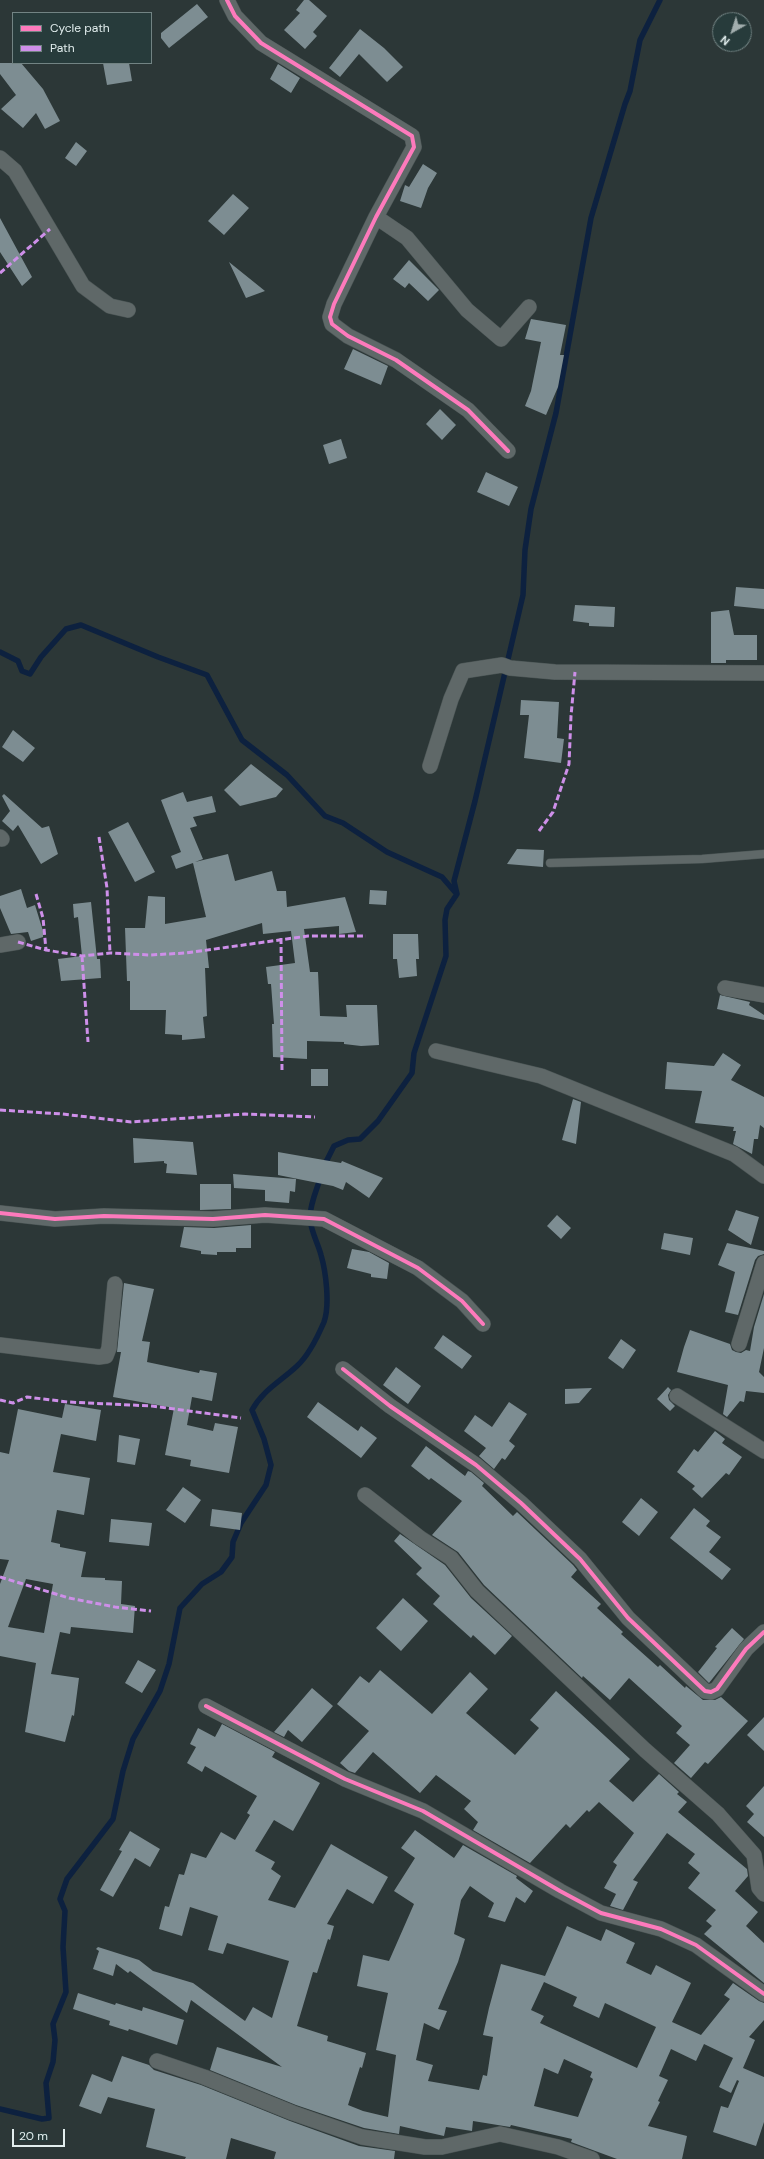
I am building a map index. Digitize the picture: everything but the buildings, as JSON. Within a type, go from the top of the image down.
[{"type":"street","points":[[227,0],[236,16],[261,43],[412,136],[414,148],[376,217],[334,304],[330,317],[332,324],[348,336],[396,360],[468,410],[508,451]]},
{"type":"street","points":[[0,158],[15,171],[83,286],[110,306],[128,310]]},
{"type":"street","points":[[376,217],[407,238],[467,310],[501,339],[529,307]]},
{"type":"street","points":[[430,766],[450,699],[463,671],[506,667],[555,672],[764,673]]},
{"type":"street","points":[[0,945],[18,942]]},
{"type":"street","points":[[725,988],[764,995]]},
{"type":"street","points":[[436,1051],[541,1076],[734,1154],[764,1176]]},
{"type":"street","points":[[0,1213],[55,1220],[104,1216],[214,1219],[265,1215],[324,1219],[418,1268],[462,1301],[483,1324]]},
{"type":"street","points":[[739,1344],[764,1263]]},
{"type":"street","points":[[0,1346],[99,1357],[106,1356],[109,1348],[115,1284]]},
{"type":"street","points":[[343,1369],[390,1406],[476,1465],[521,1503],[580,1559],[628,1618],[705,1691],[711,1692],[717,1689],[746,1649],[764,1632]]},
{"type":"street","points":[[677,1396],[764,1451]]},
{"type":"street","points":[[365,1495],[420,1538],[451,1558],[477,1591],[645,1750],[718,1814],[754,1855],[759,1888],[764,1894]]},
{"type":"street","points":[[206,1706],[345,1779],[423,1811],[553,1888],[600,1913],[661,1929],[696,1945],[764,1994]]},
{"type":"street","points":[[157,2061],[204,2077],[293,2113],[362,2137],[425,2147],[442,2147],[500,2134],[558,2147],[592,2159]]},
{"type":"lane","points":[[550,863],[702,859],[764,854]]},
{"type":"waterway","points":[[324,1166],[334,1146],[348,1140],[360,1139],[378,1121],[412,1073],[414,1053],[446,956],[445,920],[447,909],[457,894],[454,881],[475,801],[523,595],[525,550],[531,509],[556,413],[591,218],[630,91],[640,40],[660,0]]},
{"type":"waterway","points":[[0,652],[18,661],[22,671],[30,674],[41,657],[66,629],[81,625],[158,657],[207,675],[242,740],[287,775],[325,816],[343,823],[387,852],[442,877],[455,892]]},
{"type":"waterway","points":[[0,2109],[42,2119],[49,2118],[46,2083],[53,2062],[55,2040],[53,2024],[66,1992],[63,1947],[65,1911],[60,1899],[67,1879],[113,1819],[123,1771],[133,1739],[160,1691],[169,1664],[180,1608],[202,1584],[221,1572],[232,1557],[233,1542],[241,1523],[266,1485],[271,1465],[264,1439],[252,1410],[267,1391],[301,1362],[312,1346],[324,1322],[327,1307],[326,1279],[320,1250],[311,1227],[310,1217],[312,1202],[321,1176]]},
{"type":"marked path","points":[[0,273],[50,229]]},
{"type":"marked path","points":[[539,831],[553,812],[569,764],[575,672]]},
{"type":"marked path","points":[[99,837],[107,888],[110,953]]},
{"type":"marked path","points":[[36,894],[43,918],[46,950]]},
{"type":"marked path","points":[[18,942],[46,950],[82,956],[110,953],[150,955],[186,953],[308,936],[366,936]]},
{"type":"marked path","points":[[281,938],[282,1071]]},
{"type":"marked path","points":[[82,956],[88,1042]]},
{"type":"marked path","points":[[0,1110],[62,1114],[131,1122],[245,1114],[315,1117]]},
{"type":"marked path","points":[[0,1400],[13,1403],[27,1397],[68,1402],[152,1406],[241,1418]]},
{"type":"marked path","points":[[0,1577],[69,1598],[115,1607],[151,1611]]},
{"type":"cycle path","points":[[227,0],[235,16],[261,43],[412,136],[414,147],[376,217],[334,304],[330,317],[332,324],[348,336],[396,360],[468,410],[508,451]]},
{"type":"cycle path","points":[[0,1213],[55,1219],[104,1216],[213,1219],[265,1215],[324,1219],[418,1268],[462,1301],[483,1324]]},
{"type":"cycle path","points":[[343,1369],[390,1406],[476,1465],[521,1503],[580,1559],[628,1618],[705,1691],[711,1692],[717,1689],[746,1649],[764,1632]]},
{"type":"cycle path","points":[[206,1706],[345,1779],[423,1811],[560,1891],[601,1913],[661,1929],[696,1945],[764,1994]]}]
